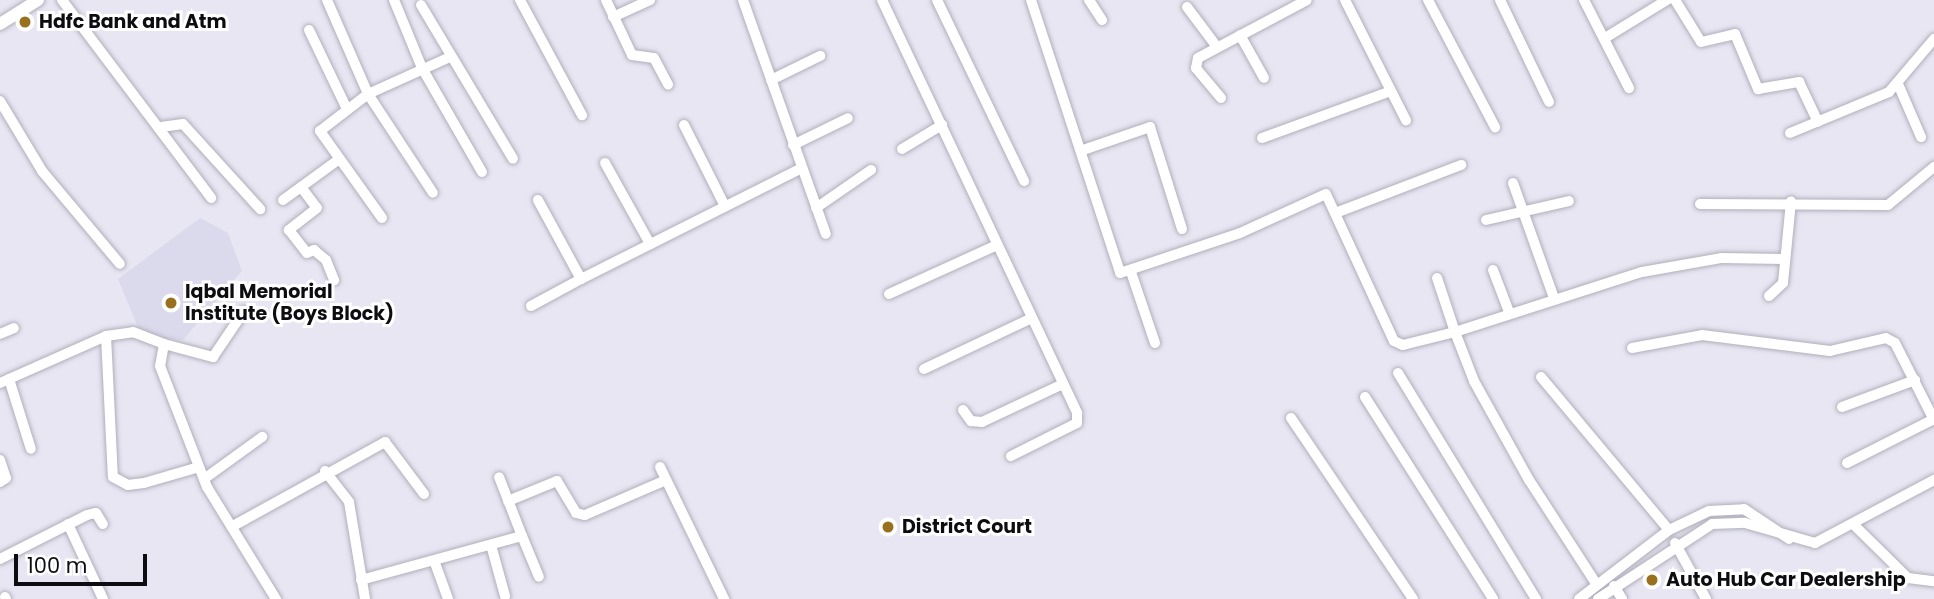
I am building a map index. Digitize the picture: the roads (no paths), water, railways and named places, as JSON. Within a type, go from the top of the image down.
[{"type":"main road","points":[[0,24],[38,0]]},
{"type":"street","points":[[62,0],[161,127],[211,198]]},
{"type":"street","points":[[327,0],[368,94],[433,193]]},
{"type":"street","points":[[394,0],[422,68],[482,172]]},
{"type":"street","points":[[520,0],[582,115]]},
{"type":"street","points":[[606,0],[632,55],[654,58],[668,84]]},
{"type":"street","points":[[613,17],[650,0]]},
{"type":"street","points":[[744,0],[800,169],[826,234]]},
{"type":"street","points":[[882,0],[942,125],[1077,423],[1011,456]]},
{"type":"street","points":[[937,0],[1024,181]]},
{"type":"street","points":[[1031,0],[1083,150],[1117,271],[1131,272],[1240,233],[1326,194],[1338,212],[1394,341],[1403,345],[1455,332],[1553,298],[1708,260],[1784,259]]},
{"type":"street","points":[[1089,0],[1102,20]]},
{"type":"street","points":[[1221,97],[1195,64],[1217,47],[1307,0]]},
{"type":"street","points":[[1345,0],[1406,120]]},
{"type":"street","points":[[1427,0],[1495,127]]},
{"type":"street","points":[[1500,0],[1549,102]]},
{"type":"street","points":[[1584,0],[1629,88]]},
{"type":"street","points":[[1605,38],[1667,0]]},
{"type":"street","points":[[1675,0],[1701,42],[1735,34],[1758,89],[1799,82],[1818,122]]},
{"type":"street","points":[[421,5],[513,159]]},
{"type":"street","points":[[1187,7],[1217,47]]},
{"type":"street","points":[[309,30],[347,109]]},
{"type":"street","points":[[1240,35],[1264,78]]},
{"type":"street","points":[[1790,133],[1898,84],[1934,39]]},
{"type":"street","points":[[771,80],[820,56]]},
{"type":"street","points":[[382,218],[338,160],[320,131],[368,94],[450,57]]},
{"type":"street","points":[[1898,84],[1921,137]]},
{"type":"street","points":[[1262,138],[1391,91]]},
{"type":"street","points":[[0,101],[42,171],[120,264]]},
{"type":"street","points":[[793,145],[848,118]]},
{"type":"street","points":[[161,127],[183,124],[260,209]]},
{"type":"street","points":[[684,125],[725,206]]},
{"type":"street","points":[[902,149],[942,125]]},
{"type":"street","points":[[1083,150],[1150,127],[1182,229]]},
{"type":"street","points":[[282,200],[338,160]]},
{"type":"street","points":[[605,163],[650,244]]},
{"type":"street","points":[[1338,212],[1461,165]]},
{"type":"street","points":[[1700,204],[1791,201],[1888,205],[1934,167]]},
{"type":"street","points":[[531,306],[800,169]]},
{"type":"street","points":[[816,208],[872,170]]},
{"type":"street","points":[[1513,183],[1553,298]]},
{"type":"street","points":[[301,187],[317,208],[289,230],[307,254],[314,250],[326,260],[334,280]]},
{"type":"street","points":[[538,200],[581,279]]},
{"type":"street","points":[[1486,220],[1569,201]]},
{"type":"street","points":[[1769,296],[1783,283],[1791,201]]},
{"type":"street","points":[[889,294],[997,245]]},
{"type":"street","points":[[1493,270],[1509,312]]},
{"type":"street","points":[[1131,272],[1155,343]]},
{"type":"street","points":[[1437,278],[1474,381],[1529,480],[1597,585]]},
{"type":"street","points":[[31,449],[5,381],[106,336],[133,332],[164,344],[214,357],[244,311]]},
{"type":"street","points":[[924,369],[1030,319]]},
{"type":"street","points":[[0,334],[14,328]]},
{"type":"street","points":[[1632,348],[1702,335],[1830,351],[1886,338],[1914,380],[1934,420],[1847,463]]},
{"type":"street","points":[[106,336],[114,477],[128,485],[199,467]]},
{"type":"street","points":[[164,344],[160,366],[204,479],[276,599]]},
{"type":"street","points":[[1398,373],[1536,599]]},
{"type":"street","points":[[1541,377],[1669,530]]},
{"type":"street","points":[[1842,407],[1914,380]]},
{"type":"street","points":[[963,410],[971,421],[982,422],[1061,384]]},
{"type":"street","points":[[1364,397],[1493,599]]},
{"type":"street","points":[[1291,418],[1413,599]]},
{"type":"street","points":[[204,479],[262,437]]},
{"type":"street","points":[[233,526],[325,471],[385,442],[424,494]]},
{"type":"street","points":[[0,460],[6,478],[0,482]]},
{"type":"street","points":[[660,467],[724,599]]},
{"type":"street","points":[[325,471],[349,502],[365,599]]},
{"type":"street","points":[[499,477],[539,578]]},
{"type":"street","points":[[508,501],[557,481],[576,513],[585,515],[666,480]]},
{"type":"street","points":[[1598,599],[1675,543],[1729,521],[1791,540],[1815,543],[1854,525],[1934,480]]},
{"type":"street","points":[[1579,599],[1669,530],[1709,511],[1744,509],[1791,540]]},
{"type":"street","points":[[0,559],[68,524],[96,513],[103,524]]},
{"type":"street","points":[[68,524],[103,599]]},
{"type":"street","points":[[1854,525],[1908,578],[1934,581]]},
{"type":"street","points":[[361,580],[435,563],[522,536]]},
{"type":"street","points":[[1675,543],[1706,599]]},
{"type":"street","points":[[491,545],[505,597]]},
{"type":"street","points":[[435,563],[448,599]]},
{"type":"street","points":[[1614,586],[1622,599]]},
{"type":"place","name":"Hdfc Bank and Atm","points":[[25,22]]},
{"type":"place","name":"Iqbal Memorial Institute (Boys Block)","points":[[171,303]]},
{"type":"place","name":"District Court","points":[[888,527]]},
{"type":"place","name":"Auto Hub Car Dealership","points":[[1652,580]]}]
